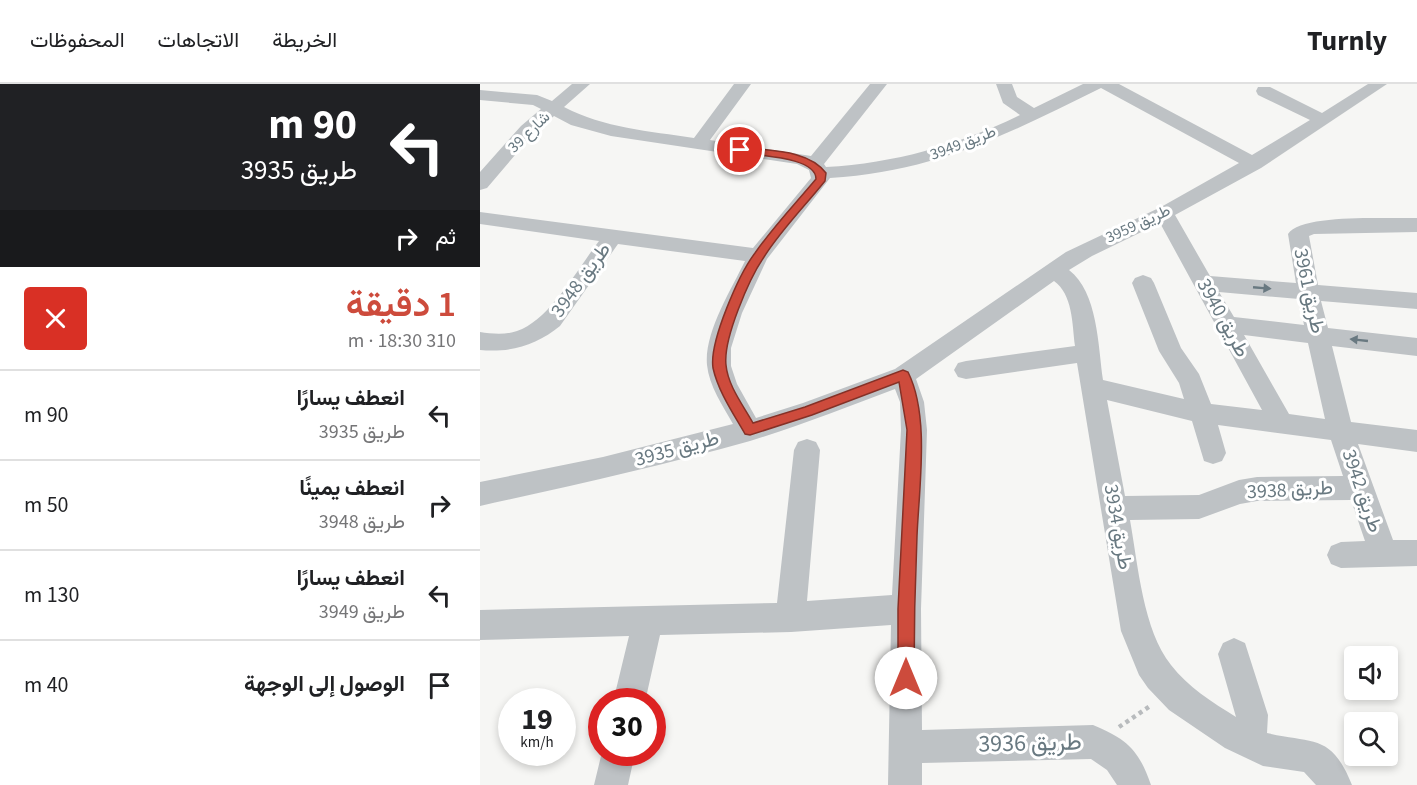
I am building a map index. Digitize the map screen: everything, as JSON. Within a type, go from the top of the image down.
[{"type":"street","name":"شارع 39","points":[[480,184],[527,130],[582,84]]},
{"type":"street","points":[[698,144],[743,84]]},
{"type":"street","points":[[750,430],[725,386],[719,366],[719,348],[731,313],[758,256],[821,179],[813,166],[879,84]]},
{"type":"street","points":[[1004,84],[1009,99],[1032,115]]},
{"type":"street","name":"طريق 3949","points":[[480,95],[526,98],[554,108],[593,127],[813,166],[892,165],[936,155],[1032,115],[1096,84]]},
{"type":"street","points":[[1107,84],[1254,164]]},
{"type":"street","name":"طريق 3959","points":[[903,375],[1054,269],[1103,240],[1164,213],[1254,164],[1379,84]]},
{"type":"street","points":[[1264,91],[1323,120]]},
{"type":"street","name":"طريق 3940","points":[[1164,213],[1282,424]]},
{"type":"street","name":"طريق 3948","points":[[480,218],[758,256]]},
{"type":"street","name":"طريق 3961","points":[[1340,429],[1308,292],[1298,234],[1314,227],[1417,225]]},
{"type":"street","name":"طريق 3948","points":[[480,341],[514,342],[541,330],[552,320],[614,235]]},
{"type":"street","name":"طريق 3934","points":[[1054,269],[1067,278],[1078,295],[1092,387],[1136,631],[1143,652],[1155,673],[1171,692],[1191,708],[1250,744],[1274,752],[1306,753],[1324,766],[1335,785]]},
{"type":"street","points":[[1143,283],[1171,351],[1186,373],[1202,412],[1213,453]]},
{"type":"street","points":[[1204,284],[1417,301]]},
{"type":"street","points":[[1227,325],[1417,347]]},
{"type":"street","points":[[966,370],[1087,353]]},
{"type":"street","points":[[903,375],[912,402],[914,430],[906,609],[905,785]]},
{"type":"street","name":"طريق 3935","points":[[480,494],[603,468],[750,430],[808,412],[903,375]]},
{"type":"street","points":[[1092,387],[1202,412],[1417,441]]},
{"type":"street","name":"طريق 3942","points":[[1340,429],[1383,552]]},
{"type":"street","points":[[791,617],[807,450]]},
{"type":"street","name":"طريق 3938","points":[[1115,508],[1199,507],[1239,492],[1257,489],[1360,488]]},
{"type":"street","points":[[1341,555],[1383,552],[1417,553]]},
{"type":"street","points":[[480,625],[791,617],[906,609]]},
{"type":"street","points":[[632,688],[648,620]]},
{"type":"street","points":[[1234,654],[1252,715],[1250,744]]},
{"type":"street","name":"طريق 3936","points":[[906,747],[1093,742],[1106,747],[1126,767],[1134,785]]},
{"type":"street","points":[[610,785],[615,766]]},
{"type":"path","points":[[1106,747],[1114,731],[1171,692]]},
{"type":"route","points":[[740,150],[802,159],[812,163],[821,173],[821,179],[758,256],[731,313],[719,348],[719,366],[725,386],[750,430],[808,412],[903,375],[908,388],[912,402],[914,430],[906,609],[906,678]]}]
